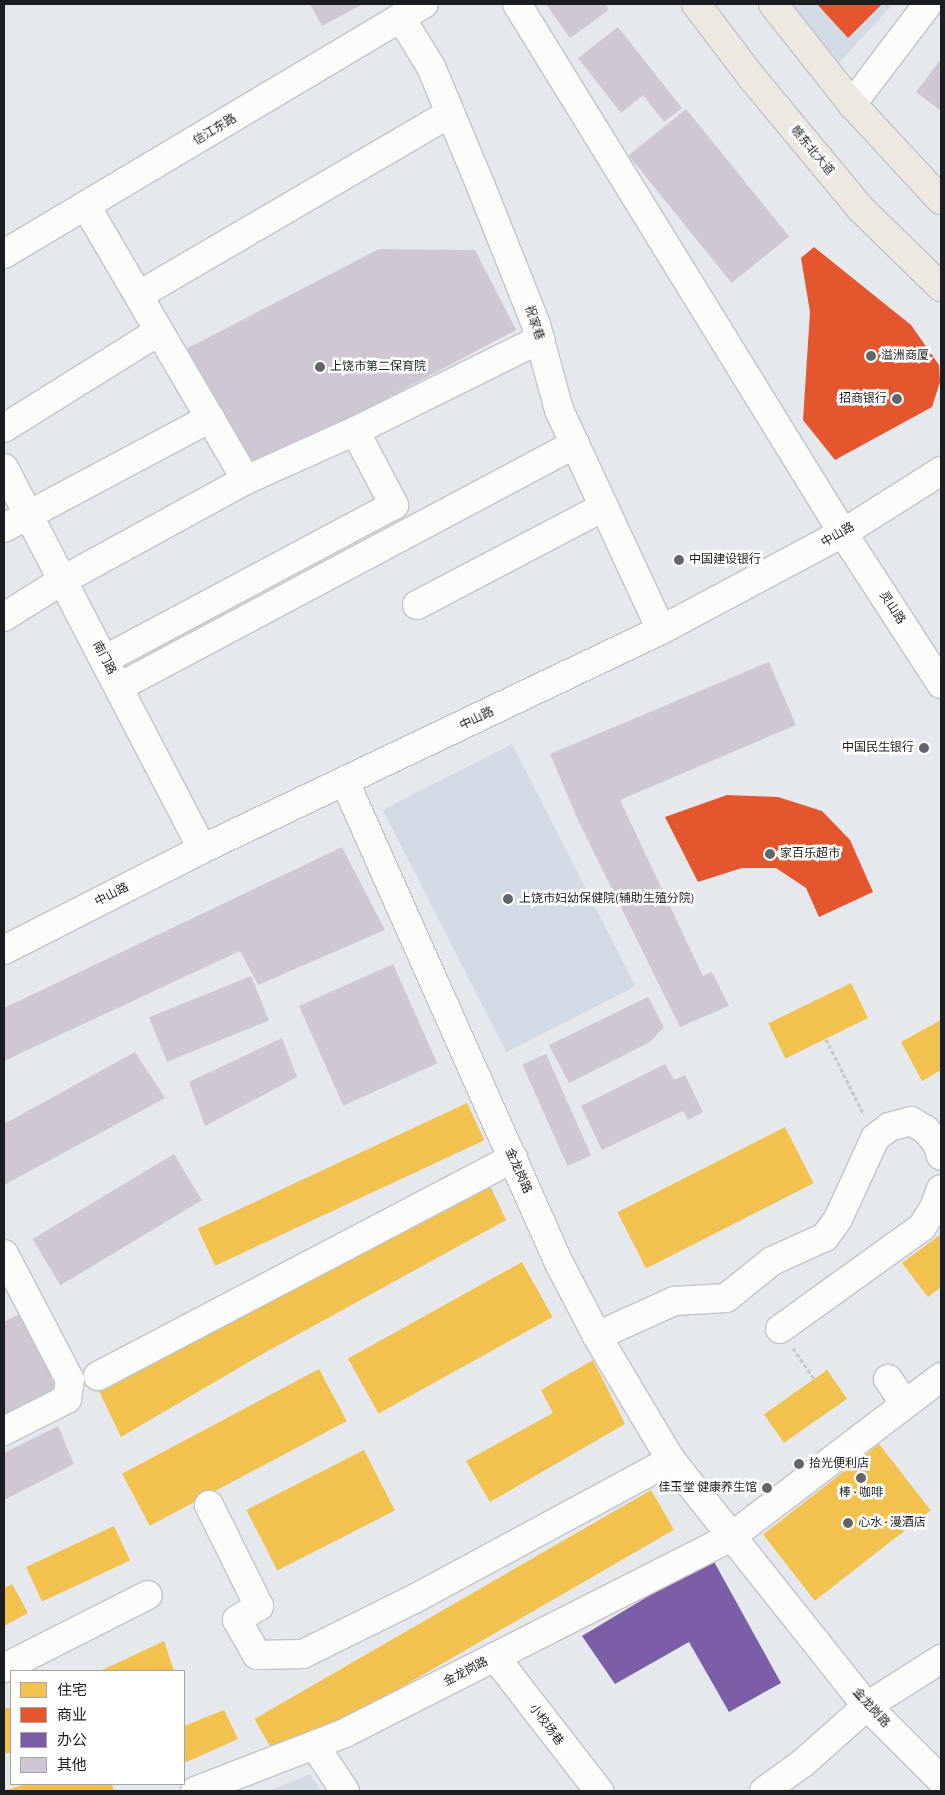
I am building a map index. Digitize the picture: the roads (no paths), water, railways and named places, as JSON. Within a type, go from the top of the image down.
[{"type":"main road","name":"赣东北大道","points":[[696,4],[753,80],[861,210],[938,282]]},
{"type":"main road","points":[[773,4],[852,104],[941,200]]},
{"type":"street","name":"信江东路","points":[[4,254],[424,4]]},
{"type":"street","name":"灵山路","points":[[517,4],[843,533],[941,684]]},
{"type":"street","points":[[852,104],[928,4]]},
{"type":"street","name":"祝家巷","points":[[401,18],[430,67],[450,113],[540,339],[559,410],[661,630]]},
{"type":"street","points":[[138,295],[450,113]]},
{"type":"street","points":[[86,206],[159,331],[199,388],[210,418],[246,480]]},
{"type":"street","points":[[4,428],[159,331]]},
{"type":"street","points":[[4,617],[63,580],[246,480],[355,431],[540,339]]},
{"type":"street","points":[[4,528],[28,513],[210,418]]},
{"type":"street","points":[[105,660],[394,505],[355,431]]},
{"type":"street","points":[[119,687],[575,444]]},
{"type":"street","name":"南门路","points":[[4,468],[202,849]]},
{"type":"street","name":"中山路","points":[[4,950],[202,849],[661,630],[843,533],[941,471]]},
{"type":"street","points":[[417,605],[604,507]]},
{"type":"street","name":"金龙岗路","points":[[345,782],[559,1263],[597,1336],[671,1460],[731,1538],[867,1706],[941,1780]]},
{"type":"street","points":[[597,1336],[674,1300],[726,1298],[772,1261],[825,1236],[838,1219],[875,1138],[890,1127],[911,1121],[926,1130],[938,1145],[941,1156]]},
{"type":"street","points":[[98,1376],[513,1158]]},
{"type":"street","points":[[780,1329],[922,1227],[934,1208],[941,1189]]},
{"type":"street","points":[[4,1254],[70,1380],[67,1399],[4,1431]]},
{"type":"street","name":"金龙岗路","points":[[195,1791],[315,1746],[731,1538],[941,1377]]},
{"type":"street","points":[[888,1379],[905,1404]]},
{"type":"street","points":[[209,1505],[259,1606],[237,1620],[256,1654],[303,1654],[414,1599],[671,1460]]},
{"type":"street","points":[[4,1668],[148,1595]]},
{"type":"street","name":"小校场巷","points":[[495,1657],[600,1791]]},
{"type":"street","points":[[764,1791],[803,1763],[867,1706],[936,1672]]},
{"type":"street","points":[[315,1746],[345,1791]]},
{"type":"place","name":"溢洲商厦","points":[[871,356]]},
{"type":"place","name":"上饶市第二保育院","points":[[320,367]]},
{"type":"place","name":"招商银行","points":[[897,399]]},
{"type":"place","name":"中国建设银行","points":[[679,560]]},
{"type":"place","name":"中国民生银行","points":[[924,748]]},
{"type":"place","name":"家百乐超市","points":[[770,854]]},
{"type":"place","name":"上饶市妇幼保健院(辅助生殖分院)","points":[[508,899]]},
{"type":"place","name":"拾光便利店","points":[[799,1464]]},
{"type":"place","name":"棒 · 咖啡","points":[[861,1478]]},
{"type":"place","name":"佳玉堂 健康养生馆","points":[[767,1488]]},
{"type":"place","name":"心水 · 漫酒店","points":[[848,1523]]}]
